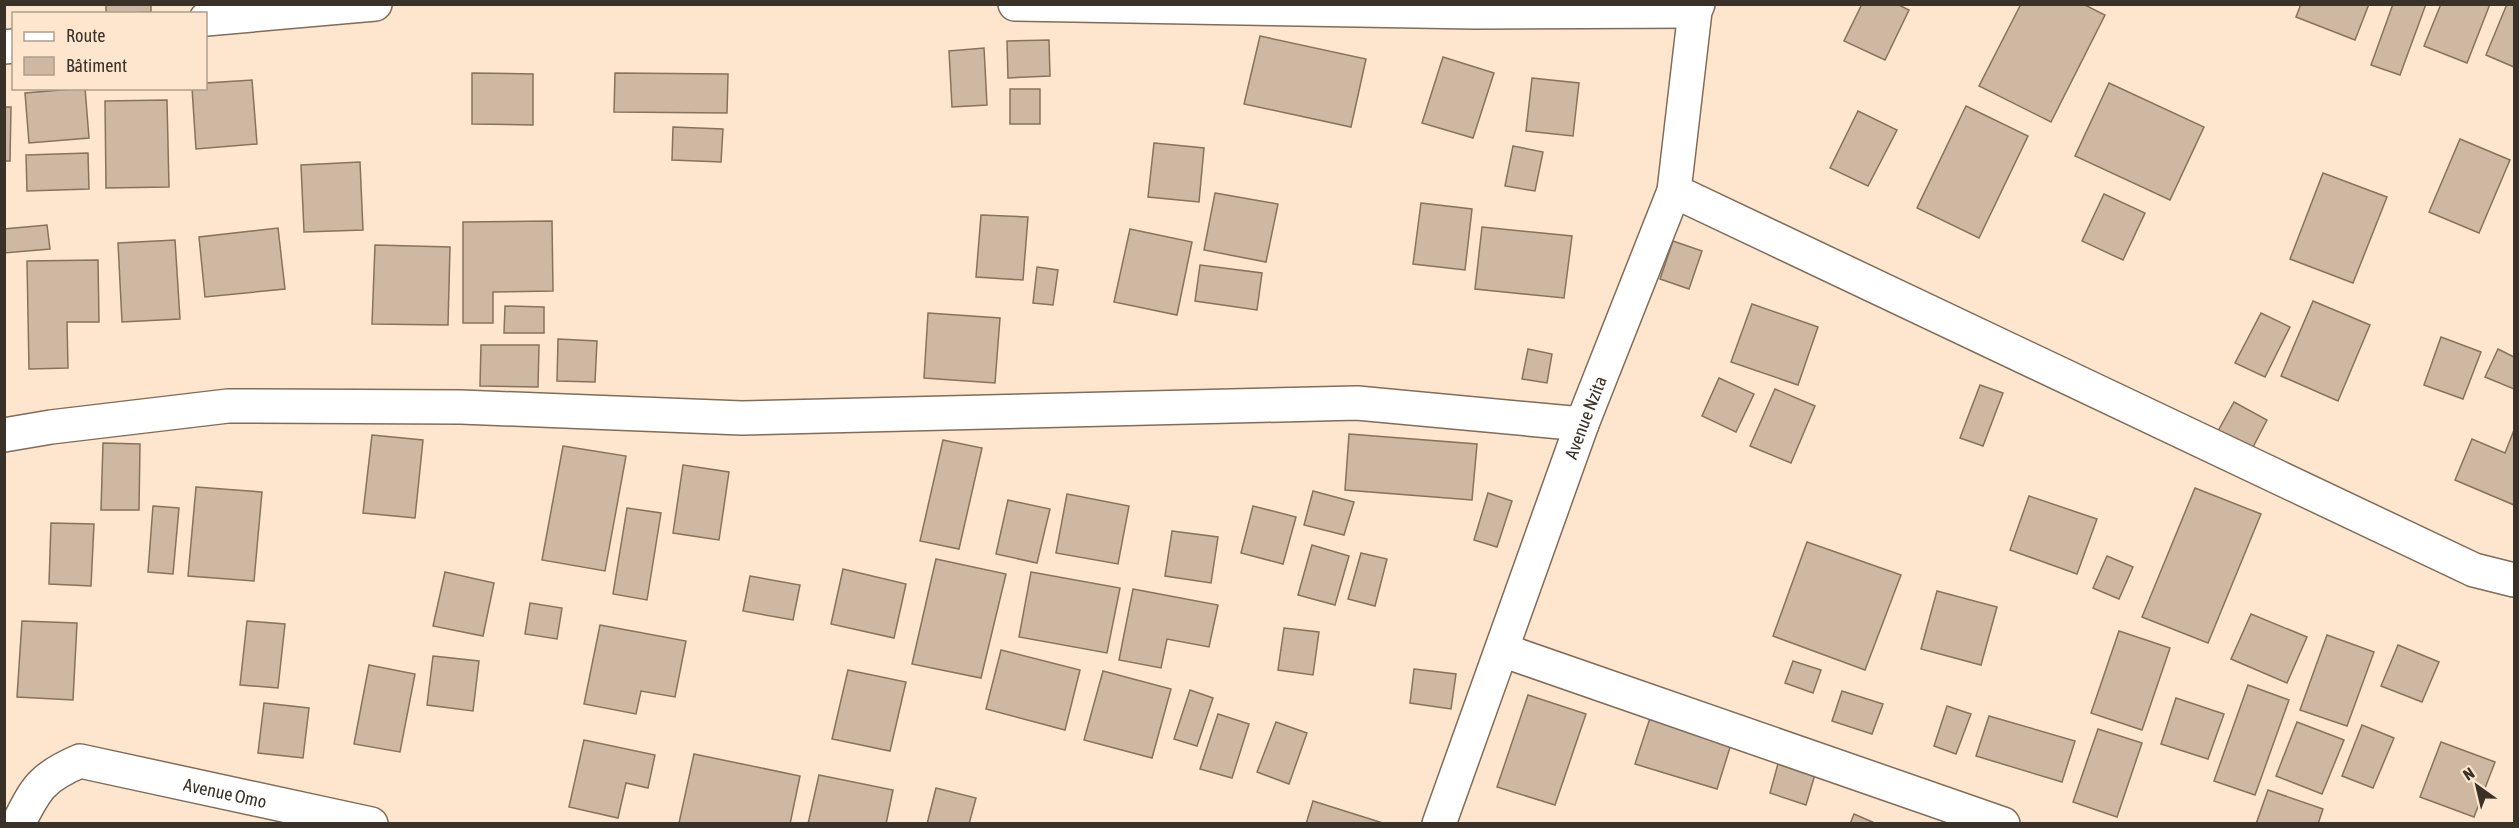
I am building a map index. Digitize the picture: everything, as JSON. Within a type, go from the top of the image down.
[{"type":"street","points":[[207,19],[375,4]]},
{"type":"street","points":[[1015,4],[1475,12],[1697,8]]},
{"type":"street","name":"Avenue Nzita","points":[[1439,824],[1582,424],[1674,191],[1697,8]]},
{"type":"street","points":[[1674,191],[2474,570],[2514,580]]},
{"type":"street","points":[[4,435],[51,427],[228,406],[460,407],[742,418],[1357,403],[1582,424]]},
{"type":"street","points":[[1502,650],[2003,824]]},
{"type":"street","name":"Avenue Omo","points":[[18,824],[34,791],[55,771],[80,761],[371,824]]},
{"type":"building","points":[[106,4],[151,4],[151,12],[106,12]]},
{"type":"building","points":[[1862,4],[1897,4],[1909,10],[1885,60],[1844,41]]},
{"type":"building","points":[[2021,4],[2083,4],[2105,15],[2051,122],[1979,86]]},
{"type":"building","points":[[2301,4],[2369,4],[2355,40],[2296,17]]},
{"type":"building","points":[[2393,4],[2426,4],[2400,75],[2371,65]]},
{"type":"building","points":[[2441,4],[2490,4],[2467,63],[2424,46]]},
{"type":"building","points":[[2507,4],[2514,4],[2514,67],[2486,55]]},
{"type":"building","points":[[1260,36],[1366,59],[1351,127],[1244,104]]},
{"type":"building","points":[[1049,40],[1050,76],[1008,78],[1007,41]]},
{"type":"building","points":[[984,48],[987,105],[952,107],[949,51]]},
{"type":"building","points":[[1443,57],[1494,73],[1473,138],[1422,123]]},
{"type":"building","points":[[472,73],[533,74],[533,125],[472,124]]},
{"type":"building","points":[[615,73],[728,74],[727,113],[614,112]]},
{"type":"building","points":[[1532,78],[1579,83],[1573,136],[1526,131]]},
{"type":"building","points":[[252,80],[257,144],[196,149],[192,90],[207,90],[207,83]]},
{"type":"building","points":[[2109,83],[2204,127],[2170,200],[2075,156]]},
{"type":"building","points":[[1010,89],[1040,89],[1040,124],[1010,124]]},
{"type":"building","points":[[85,90],[89,138],[29,143],[25,93]]},
{"type":"building","points":[[167,100],[169,187],[106,188],[105,101]]},
{"type":"building","points":[[1966,106],[2028,136],[1979,238],[1917,208]]},
{"type":"building","points":[[4,107],[11,107],[10,161],[4,161]]},
{"type":"building","points":[[1858,111],[1897,130],[1868,186],[1830,168]]},
{"type":"building","points":[[673,127],[723,129],[721,162],[672,160]]},
{"type":"building","points":[[2460,139],[2510,160],[2479,233],[2429,212]]},
{"type":"building","points":[[1154,143],[1204,148],[1199,202],[1148,197]]},
{"type":"building","points":[[1513,146],[1543,152],[1535,191],[1505,186]]},
{"type":"building","points":[[88,153],[89,189],[27,191],[26,155]]},
{"type":"building","points":[[360,162],[363,230],[304,232],[301,165]]},
{"type":"building","points":[[2323,173],[2387,197],[2353,283],[2290,259]]},
{"type":"building","points":[[1215,193],[1278,204],[1266,262],[1204,250]]},
{"type":"building","points":[[2104,194],[2145,213],[2123,260],[2082,241]]},
{"type":"building","points":[[1421,203],[1472,209],[1465,270],[1413,264]]},
{"type":"building","points":[[981,215],[1028,217],[1023,280],[976,277]]},
{"type":"building","points":[[552,221],[553,291],[493,292],[493,323],[463,323],[463,222]]},
{"type":"building","points":[[47,225],[50,249],[4,253],[4,229]]},
{"type":"building","points":[[1482,227],[1572,236],[1564,298],[1475,289]]},
{"type":"building","points":[[278,228],[285,289],[205,297],[199,237]]},
{"type":"building","points":[[1130,229],[1192,242],[1177,315],[1114,302]]},
{"type":"building","points":[[175,240],[180,319],[122,322],[118,243]]},
{"type":"building","points":[[1673,241],[1702,251],[1689,289],[1660,279]]},
{"type":"building","points":[[375,245],[450,247],[448,325],[372,324]]},
{"type":"building","points":[[98,260],[99,322],[67,322],[68,368],[29,369],[27,261]]},
{"type":"building","points":[[1200,265],[1262,273],[1257,310],[1195,301]]},
{"type":"building","points":[[1037,267],[1058,270],[1053,305],[1033,303]]},
{"type":"building","points":[[2313,301],[2370,325],[2338,401],[2281,376]]},
{"type":"building","points":[[1752,304],[1818,327],[1798,385],[1731,362]]},
{"type":"building","points":[[505,306],[544,307],[544,333],[504,333]]},
{"type":"building","points":[[928,313],[1000,318],[995,383],[924,378]]},
{"type":"building","points":[[2261,313],[2290,327],[2265,377],[2235,363]]},
{"type":"building","points":[[2441,337],[2481,352],[2463,399],[2424,385]]},
{"type":"building","points":[[558,339],[597,341],[595,382],[557,381]]},
{"type":"building","points":[[481,345],[539,345],[538,387],[480,386]]},
{"type":"building","points":[[1528,349],[1552,354],[1547,383],[1522,379]]},
{"type":"building","points":[[2498,349],[2514,357],[2514,389],[2485,377]]},
{"type":"building","points":[[1719,378],[1754,394],[1736,432],[1702,416]]},
{"type":"building","points":[[1980,385],[2003,393],[1983,446],[1960,438]]},
{"type":"building","points":[[1775,389],[1815,406],[1791,463],[1750,446]]},
{"type":"building","points":[[2234,402],[2267,420],[2252,449],[2218,431]]},
{"type":"building","points":[[2514,430],[2514,505],[2455,480],[2472,439],[2505,453]]},
{"type":"building","points":[[1349,434],[1477,444],[1472,500],[1345,490]]},
{"type":"building","points":[[372,435],[423,440],[415,518],[363,513]]},
{"type":"building","points":[[943,440],[982,448],[959,549],[920,541]]},
{"type":"building","points":[[103,443],[140,444],[139,510],[101,510]]},
{"type":"building","points":[[563,446],[626,456],[605,571],[542,560]]},
{"type":"building","points":[[683,465],[729,472],[719,540],[673,533]]},
{"type":"building","points":[[196,487],[262,492],[254,581],[188,576]]},
{"type":"building","points":[[2195,488],[2261,514],[2208,643],[2142,617]]},
{"type":"building","points":[[1313,491],[1354,502],[1344,535],[1304,525]]},
{"type":"building","points":[[1488,493],[1512,501],[1497,547],[1474,540]]},
{"type":"building","points":[[1067,494],[1129,506],[1118,564],[1056,553]]},
{"type":"building","points":[[2029,496],[2097,519],[2077,574],[2010,550]]},
{"type":"building","points":[[1008,500],[1050,509],[1037,563],[996,554]]},
{"type":"building","points":[[153,506],[179,508],[173,574],[148,572]]},
{"type":"building","points":[[1253,506],[1296,517],[1283,564],[1241,553]]},
{"type":"building","points":[[627,508],[661,513],[647,600],[613,594]]},
{"type":"building","points":[[51,523],[94,524],[91,586],[49,584]]},
{"type":"building","points":[[1172,531],[1218,537],[1211,583],[1165,576]]},
{"type":"building","points":[[1807,542],[1901,575],[1865,670],[1773,636]]},
{"type":"building","points":[[1312,545],[1349,556],[1335,605],[1298,595]]},
{"type":"building","points":[[1361,553],[1387,559],[1375,606],[1348,599]]},
{"type":"building","points":[[2107,556],[2133,567],[2119,599],[2093,588]]},
{"type":"building","points":[[936,559],[1006,574],[981,678],[912,664]]},
{"type":"building","points":[[843,569],[906,584],[894,638],[831,624]]},
{"type":"building","points":[[445,572],[494,583],[483,636],[433,626]]},
{"type":"building","points":[[1031,572],[1120,588],[1107,653],[1019,637]]},
{"type":"building","points":[[750,576],[800,585],[793,620],[743,611]]},
{"type":"building","points":[[1133,589],[1218,605],[1209,647],[1167,639],[1161,668],[1119,660]]},
{"type":"building","points":[[1937,591],[1997,607],[1981,665],[1921,649]]},
{"type":"building","points":[[530,603],[562,608],[557,639],[525,634]]},
{"type":"building","points":[[2251,614],[2307,637],[2287,683],[2231,659]]},
{"type":"building","points":[[22,621],[77,623],[73,700],[17,697]]},
{"type":"building","points":[[247,621],[285,624],[278,688],[240,685]]},
{"type":"building","points":[[600,625],[686,641],[675,697],[641,691],[636,714],[584,704]]},
{"type":"building","points":[[1284,628],[1319,632],[1313,675],[1278,670]]},
{"type":"building","points":[[2119,631],[2170,648],[2142,730],[2091,713]]},
{"type":"building","points":[[2327,635],[2374,652],[2347,726],[2300,710]]},
{"type":"building","points":[[2398,645],[2439,662],[2422,702],[2381,686]]},
{"type":"building","points":[[1001,650],[1080,670],[1065,730],[986,709]]},
{"type":"building","points":[[433,656],[479,661],[473,711],[427,705]]},
{"type":"building","points":[[1793,661],[1821,670],[1813,693],[1785,683]]},
{"type":"building","points":[[369,665],[415,674],[400,752],[354,744]]},
{"type":"building","points":[[1414,669],[1456,674],[1451,709],[1410,703]]},
{"type":"building","points":[[848,670],[906,682],[890,751],[832,739]]},
{"type":"building","points":[[1103,671],[1171,689],[1152,758],[1084,740]]},
{"type":"building","points":[[2248,685],[2289,700],[2255,795],[2214,781]]},
{"type":"building","points":[[1190,690],[1213,698],[1197,746],[1174,739]]},
{"type":"building","points":[[1842,691],[1883,704],[1872,734],[1832,721]]},
{"type":"building","points":[[1528,695],[1586,714],[1555,805],[1497,787]]},
{"type":"building","points":[[2176,698],[2224,714],[2208,759],[2161,744]]},
{"type":"building","points":[[264,703],[309,708],[303,758],[258,753]]},
{"type":"building","points":[[1947,706],[1971,714],[1956,754],[1934,746]]},
{"type":"building","points":[[1218,714],[1249,724],[1232,778],[1200,769]]},
{"type":"building","points":[[1651,715],[1732,741],[1717,789],[1635,764]]},
{"type":"building","points":[[1989,716],[2075,741],[2062,782],[1976,756]]},
{"type":"building","points":[[1276,722],[1307,733],[1289,784],[1257,772]]},
{"type":"building","points":[[2297,722],[2344,740],[2322,794],[2276,776]]},
{"type":"building","points":[[2362,725],[2394,738],[2373,788],[2342,776]]},
{"type":"building","points":[[2098,729],[2142,743],[2117,817],[2073,802]]},
{"type":"building","points":[[584,740],[655,755],[648,788],[626,783],[618,818],[569,807]]},
{"type":"building","points":[[2441,742],[2495,762],[2474,817],[2420,797]]},
{"type":"building","points":[[694,754],[800,776],[790,824],[679,823]]},
{"type":"building","points":[[1779,760],[1816,771],[1806,805],[1770,793]]},
{"type":"building","points":[[819,775],[893,790],[886,824],[808,824]]},
{"type":"building","points":[[936,788],[976,798],[969,824],[927,824]]},
{"type":"building","points":[[2268,790],[2323,809],[2318,824],[2256,824]]},
{"type":"building","points":[[1313,801],[1386,824],[1306,824]]},
{"type":"building","points":[[1854,814],[1877,824],[1850,824]]}]
